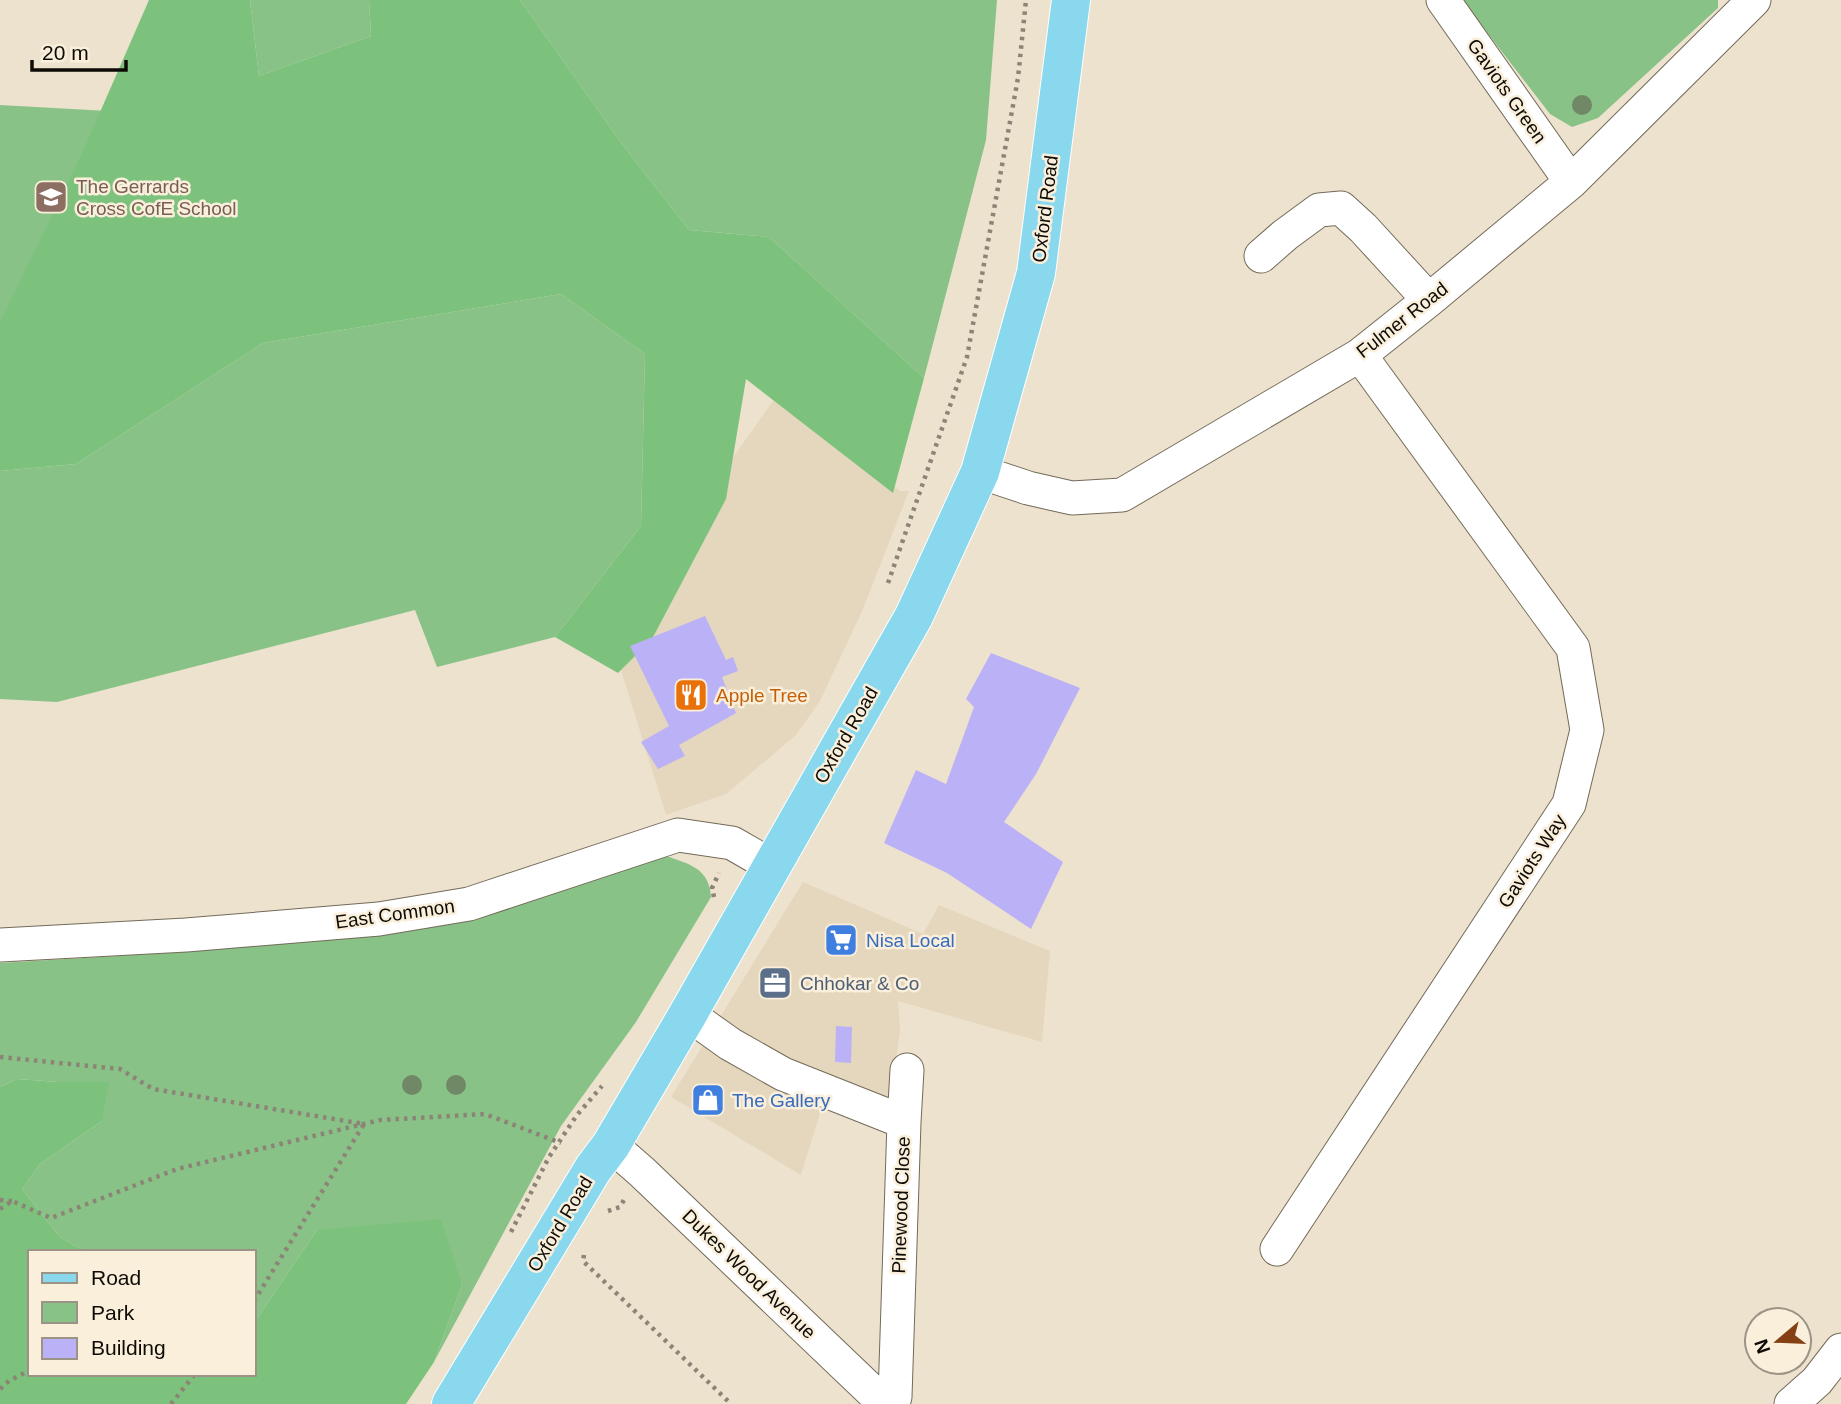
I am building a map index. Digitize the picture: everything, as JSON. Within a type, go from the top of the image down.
[{"type":"main road","name":"Oxford Road","points":[[451,1404],[688,1014],[914,616],[980,472],[1036,273],[1071,0]]},
{"type":"street","name":"Gaviots Green","points":[[1443,0],[1571,181]]},
{"type":"street","name":"Fulmer Road","points":[[980,472],[1028,488],[1072,498],[1122,495],[1360,355],[1571,181],[1754,0]]},
{"type":"street","points":[[1261,256],[1319,210],[1341,208],[1429,300]]},
{"type":"street","name":"Gaviots Way","points":[[1277,1249],[1569,804],[1587,730],[1573,648],[1360,355]]},
{"type":"street","name":"East Common","points":[[0,945],[186,935],[379,919],[469,904],[678,835],[732,843],[772,866]]},
{"type":"street","name":"Pinewood Close","points":[[688,1014],[730,1044],[783,1074],[904,1122],[895,1396],[887,1404]]},
{"type":"street","points":[[904,1122],[908,1070]]},
{"type":"street","name":"Dukes Wood Avenue","points":[[602,1157],[642,1172],[887,1404]]},
{"type":"street","points":[[1791,1404],[1817,1381],[1841,1350]]},
{"type":"path","points":[[887,586],[967,357],[1018,78],[1027,0]]},
{"type":"path","points":[[714,900],[712,888],[732,843]]},
{"type":"path","points":[[0,1058],[120,1069],[153,1089],[364,1124]]},
{"type":"path","points":[[508,1237],[549,1157],[578,1115],[610,1077]]},
{"type":"path","points":[[0,1200],[12,1201],[51,1218],[177,1169],[380,1120],[485,1114],[602,1157]]},
{"type":"path","points":[[256,1298],[364,1124]]},
{"type":"path","points":[[0,1209],[12,1201]]},
{"type":"path","points":[[583,1261],[731,1404]]},
{"type":"path","points":[[0,1389],[28,1371]]},
{"type":"path","points":[[171,1404],[193,1376]]},
{"type":"shaded area","points":[[780,391],[900,491],[909,491],[863,609],[820,701],[796,735],[726,794],[666,815],[613,644],[693,514]]},
{"type":"shaded area","points":[[803,882],[923,934],[939,905],[1050,951],[1042,1042],[898,1001],[900,1031],[887,1125],[825,1097],[801,1175],[671,1097]]},
{"type":"green space","points":[[149,0],[250,0],[259,76],[371,36],[369,0],[520,0],[622,144],[689,230],[769,237],[924,378],[893,493],[746,379],[726,499],[652,639],[618,673],[555,637],[641,526],[645,354],[561,294],[263,343],[76,464],[0,471],[0,322],[80,158]]},
{"type":"green space","points":[[250,0],[369,0],[371,36],[259,76]]},
{"type":"green space","points":[[520,0],[997,0],[986,140],[924,378],[769,237],[689,230],[622,144]]},
{"type":"green space","points":[[1462,0],[1718,0],[1718,8],[1598,118],[1572,127],[1550,114]]},
{"type":"green space","name":"The Gerrards Cross CofE School","points":[[0,105],[126,112],[0,358]]},
{"type":"green space","points":[[561,294],[645,354],[641,526],[555,637],[437,667],[415,610],[57,702],[0,699],[0,471],[76,464],[263,343]]},
{"type":"green space","points":[[664,855],[689,864],[702,873],[711,897],[636,1022],[561,1126],[434,1362],[462,1285],[317,1230],[256,1320],[256,1250],[83,1250],[60,1237],[22,1189],[40,1164],[102,1121],[59,1082],[17,1079],[0,1087],[0,963],[184,952],[387,934]]},
{"type":"green space","points":[[17,1079],[109,1082],[102,1121],[40,1164],[22,1189],[60,1237],[83,1250],[28,1250],[28,1376],[256,1376],[256,1320],[317,1230],[441,1219],[462,1285],[434,1362],[406,1404],[0,1404],[0,1087]]},
{"type":"building","name":"Apple Tree","points":[[705,616],[726,660],[733,657],[738,671],[722,677],[736,713],[679,745],[685,756],[658,769],[641,742],[669,726],[630,646]]},
{"type":"building","points":[[991,653],[1080,688],[1036,774],[1004,822],[1063,862],[1031,929],[947,873],[884,843],[916,770],[946,784],[974,707],[966,699]]},
{"type":"building","points":[[836,1026],[852,1027],[851,1063],[835,1062]]},
{"type":"place","name":"The Gerrards Cross CofE School","points":[[51,197]]},
{"type":"place","name":"Apple Tree","points":[[691,695]]},
{"type":"place","name":"Nisa Local","points":[[841,940]]},
{"type":"place","name":"Chhokar & Co","points":[[775,983]]},
{"type":"place","name":"The Gallery","points":[[708,1100]]}]
